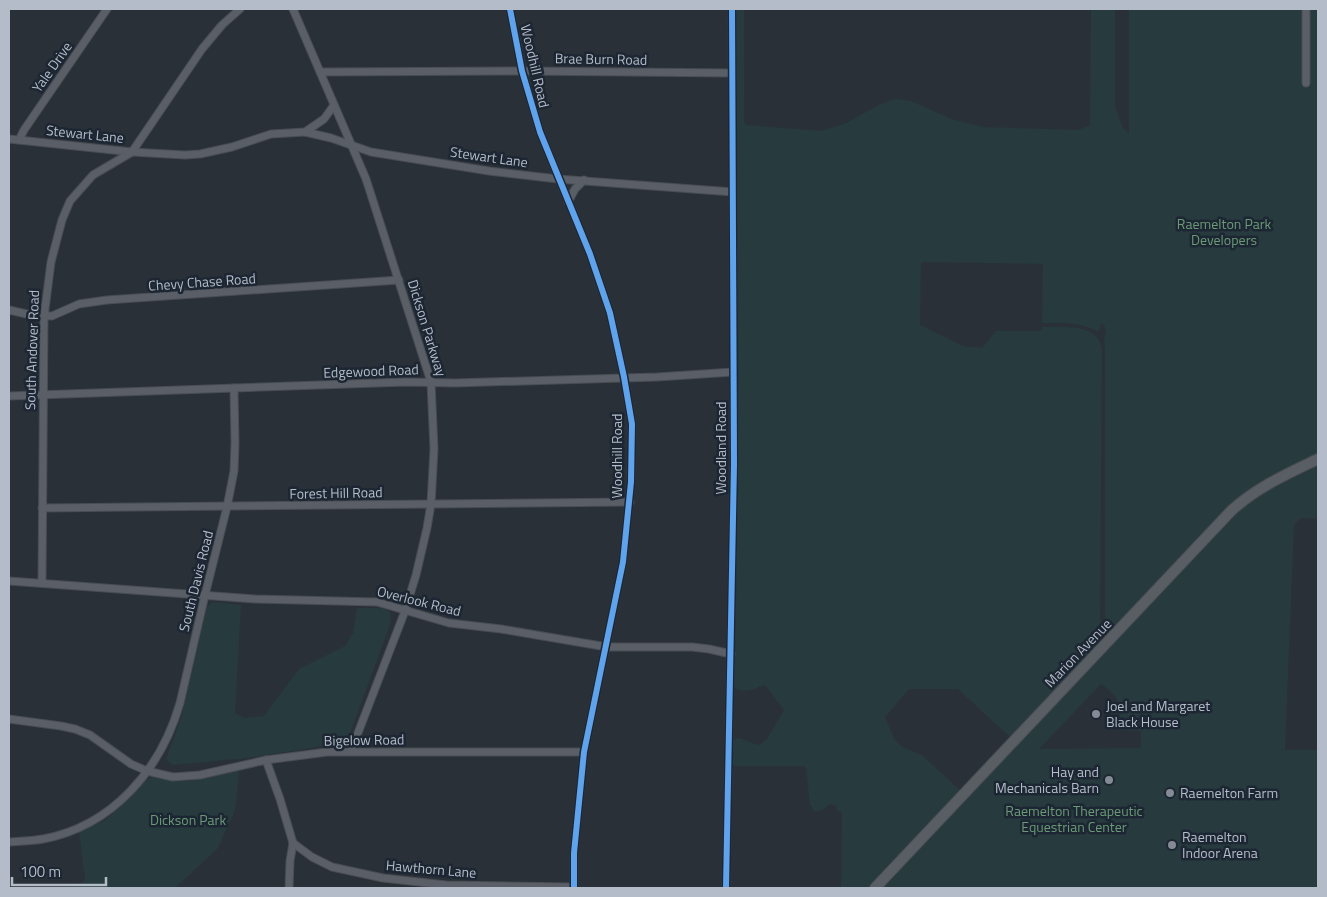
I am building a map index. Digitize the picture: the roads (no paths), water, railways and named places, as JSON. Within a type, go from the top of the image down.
[{"type":"street","name":"Yale Drive","points":[[19,140],[107,9]]},
{"type":"street","name":"South Andover Road","points":[[42,584],[44,317],[54,246],[62,220],[70,201],[93,175],[132,152],[211,36],[240,9]]},
{"type":"street","name":"Dickson Parkway","points":[[292,9],[366,178],[431,382],[434,449],[431,504],[418,566],[405,610],[351,751]]},
{"type":"street","name":"Woodhill Road","points":[[510,9],[522,71],[540,132],[604,293],[624,377],[632,434],[630,502],[621,577],[584,752],[578,808],[574,888]]},
{"type":"street","name":"Woodland Road","points":[[726,888],[731,654],[733,372],[732,9]]},
{"type":"street","points":[[1306,9],[1306,84]]},
{"type":"street","name":"Brae Burn Road","points":[[320,72],[732,73]]},
{"type":"street","points":[[305,132],[324,120],[334,105]]},
{"type":"street","name":"Stewart Lane","points":[[9,139],[132,152],[185,155],[200,154],[232,147],[271,134],[305,132],[331,138],[370,152],[455,166],[558,179],[733,192]]},
{"type":"street","points":[[568,202],[575,189],[584,180]]},
{"type":"street","name":"Chevy Chase Road","points":[[9,310],[44,317],[52,316],[79,304],[107,300],[399,280]]},
{"type":"street","name":"Edgewood Road","points":[[9,396],[396,382],[657,377],[733,372]]},
{"type":"street","name":"South Davis Road","points":[[9,842],[49,838],[92,822],[115,807],[147,771],[163,746],[176,717],[227,507],[235,459],[234,388]]},
{"type":"street","name":"Marion Avenue","points":[[875,888],[1231,511],[1250,495],[1266,485],[1318,459]]},
{"type":"street","name":"Forest Hill Road","points":[[42,508],[630,502]]},
{"type":"street","name":"Overlook Road","points":[[9,581],[260,600],[377,602],[449,623],[501,629],[606,647],[709,648],[731,654]]},
{"type":"street","name":"Bigelow Road","points":[[9,719],[75,729],[90,735],[118,756],[147,771],[166,776],[185,777],[200,775],[266,760],[307,754],[351,751],[584,752]]},
{"type":"street","points":[[266,760],[293,843],[289,888]]},
{"type":"street","name":"Hawthorn Lane","points":[[293,843],[312,857],[332,867],[383,878],[446,885],[574,888]]},
{"type":"place","name":"Joel and Margaret Black House","points":[[1096,714]]},
{"type":"place","name":"Hay and Mechanicals Barn","points":[[1109,780]]},
{"type":"place","name":"Raemelton Farm","points":[[1170,793]]},
{"type":"place","name":"Raemelton Indoor Arena","points":[[1172,845]]},
{"type":"park label","name":"Raemelton Park Developers","points":[[1224,232]]},
{"type":"park label","name":"Dickson Park","points":[[188,820]]},
{"type":"park label","name":"Raemelton Therapeutic Equestrian Center","points":[[1074,820]]}]
